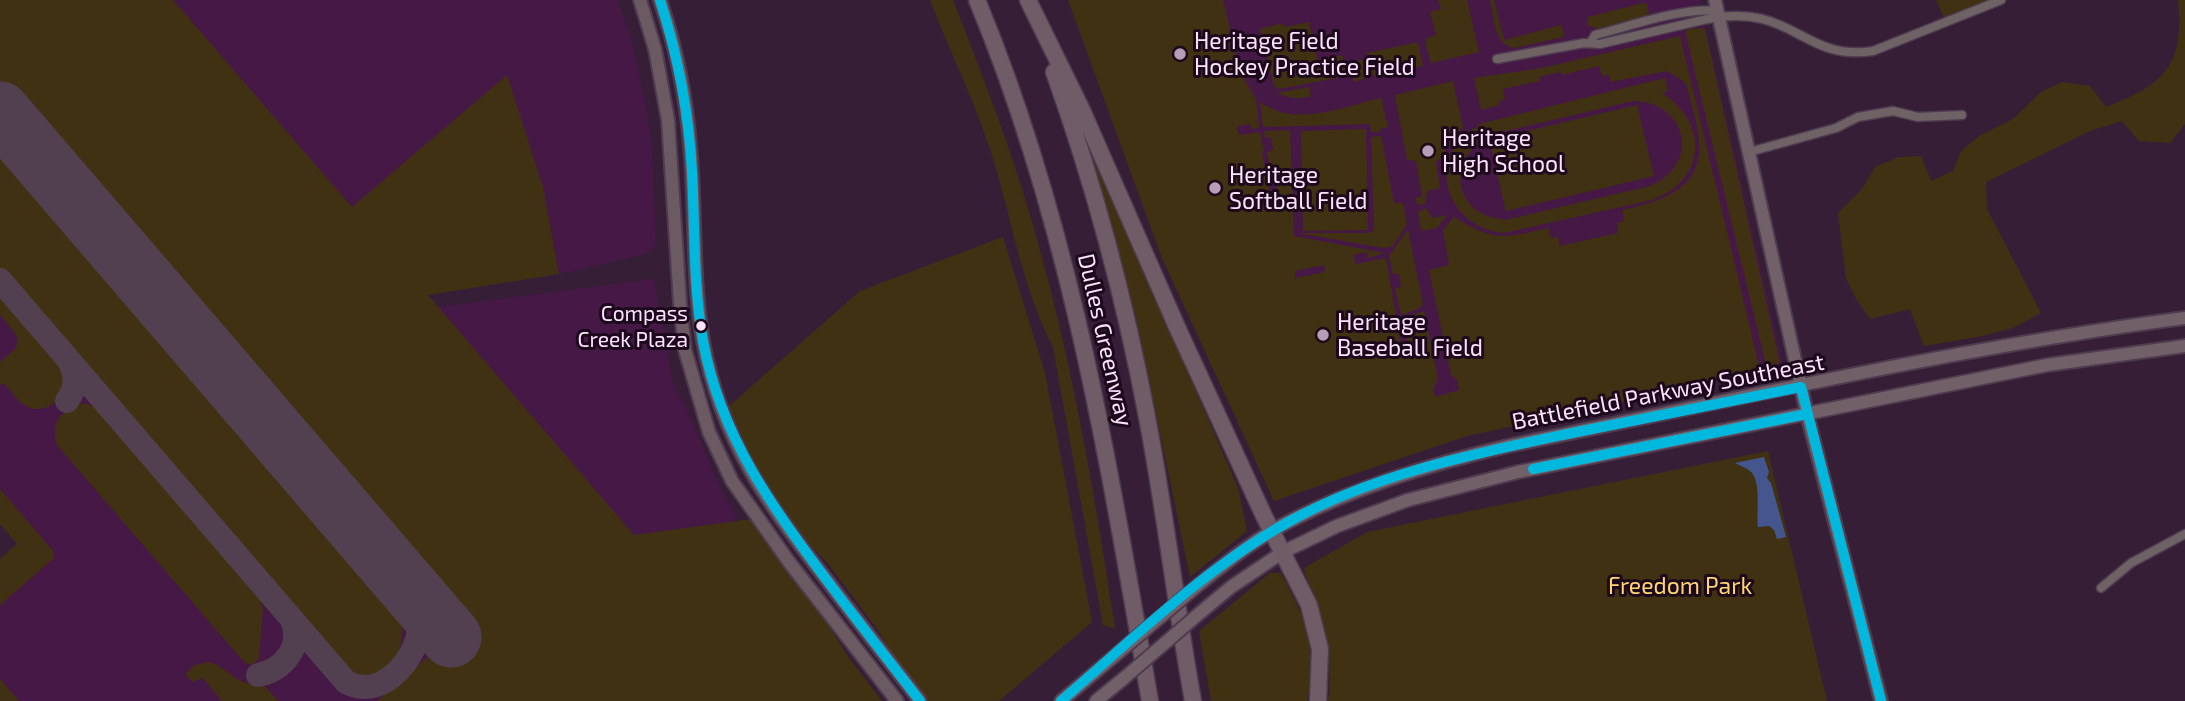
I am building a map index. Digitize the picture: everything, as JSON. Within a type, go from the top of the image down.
[{"type":"highway","name":"Dulles Greenway","points":[[977,0],[1035,158],[1057,232],[1102,428],[1150,701]]},
{"type":"highway","name":"Dulles Greenway","points":[[1028,0],[1075,133],[1128,326],[1147,419],[1193,701]]},
{"type":"highway","points":[[1028,0],[1082,108],[1177,327],[1309,605],[1316,629],[1321,673],[1318,701]]},
{"type":"main road","points":[[1721,6],[1749,152],[1807,414]]},
{"type":"main road","name":"Battlefield Parkway Southeast","points":[[1060,701],[1233,557],[1272,531],[1325,504],[1375,484],[1496,449],[2053,337],[2185,318]]},
{"type":"main road","name":"Battlefield Parkway Southeast","points":[[1097,701],[1231,587],[1283,552],[1370,513],[1490,478],[2047,365],[2185,346]]},
{"type":"street","points":[[640,0],[655,49],[668,120],[685,350],[706,424],[732,481],[748,505],[897,701]]},
{"type":"street","points":[[660,0],[671,35],[685,103],[702,337],[722,411],[744,462],[770,505],[920,701]]},
{"type":"street","points":[[1810,29],[1839,49],[1873,51],[2001,0]]},
{"type":"street","points":[[1497,59],[1591,42],[1595,35],[1721,6]]},
{"type":"street","points":[[1749,152],[1836,128],[1858,117],[1893,111],[1918,117],[1962,115]]},
{"type":"street","points":[[1807,414],[1881,701]]},
{"type":"street","points":[[2101,588],[2131,563],[2185,534]]},
{"type":"shaded area","points":[[0,0],[617,0],[630,35],[652,145],[656,245],[646,254],[559,274],[543,187],[352,207],[438,307],[654,279],[673,384],[738,520],[729,522],[866,701],[0,701],[0,579],[39,557],[0,512]]},
{"type":"shaded area","name":"Heritage High School","points":[[1068,0],[1699,0],[1783,363],[1576,413],[1467,436],[1274,501],[1162,258]]},
{"type":"green space","points":[[0,0],[173,0],[352,207],[507,75],[543,187],[559,274],[428,295],[634,535],[751,519],[882,701],[377,701],[468,622],[0,80]]},
{"type":"green space","points":[[930,0],[953,0],[1006,141],[1038,243],[1077,407],[1115,629],[1103,625],[1053,347],[1033,299],[983,130]]},
{"type":"green space","points":[[1068,0],[1223,0],[1241,74],[1256,99],[1259,128],[1252,129],[1250,124],[1237,126],[1239,135],[1260,132],[1267,178],[1272,176],[1267,152],[1273,150],[1271,137],[1265,138],[1264,131],[1290,130],[1294,236],[1385,253],[1368,258],[1367,252],[1353,255],[1356,264],[1386,258],[1403,356],[1409,354],[1403,318],[1424,311],[1438,379],[1433,390],[1435,397],[1459,390],[1457,380],[1451,375],[1429,270],[1449,265],[1443,230],[1454,217],[1480,231],[1500,236],[1548,228],[1551,238],[1558,237],[1560,246],[1618,233],[1617,223],[1624,221],[1622,210],[1650,203],[1676,191],[1694,172],[1698,158],[1697,127],[1686,83],[1667,71],[1611,82],[1609,75],[1602,76],[1599,66],[1562,75],[1561,72],[1539,77],[1540,81],[1503,89],[1505,99],[1499,101],[1499,105],[1481,110],[1474,78],[1541,68],[1680,36],[1759,365],[1751,370],[1576,413],[1467,436],[1274,501],[1162,258]],"holes":[[[1276,182],[1280,207],[1274,209],[1268,184]],[[1324,265],[1325,272],[1295,278],[1295,271]]]},
{"type":"green space","points":[[1438,0],[1467,0],[1479,52],[1431,63],[1425,42],[1427,38],[1436,35],[1430,12],[1441,9]]},
{"type":"green space","points":[[1490,0],[1494,0],[1504,40],[1561,25],[1563,37],[1515,48],[1508,46],[1496,30]]},
{"type":"green space","points":[[1936,0],[2001,0],[1946,22]]},
{"type":"green space","points":[[2178,0],[2185,0],[2185,124],[2170,143],[2139,141],[2122,121],[2090,131],[1986,182],[1987,209],[2041,313],[2013,328],[1924,346],[1910,309],[1870,319],[1846,278],[1838,213],[1862,189],[1875,167],[1899,157],[1921,156],[1931,181],[1953,171],[1961,151],[1979,136],[2013,119],[2041,92],[2062,82],[2090,86],[2106,107],[2126,99],[2156,81],[2173,57],[2178,42]]},
{"type":"green space","points":[[1646,3],[1649,12],[1644,18],[1597,29],[1587,25],[1588,17]]},
{"type":"green space","points":[[1309,22],[1318,60],[1342,55],[1347,76],[1279,89],[1274,86],[1260,29],[1282,23],[1285,27]]},
{"type":"green space","points":[[1705,29],[1780,363],[1764,367],[1765,360],[1686,36],[1686,30]]},
{"type":"green space","points":[[1418,42],[1423,66],[1373,76],[1367,53]]},
{"type":"green space","points":[[1365,59],[1370,77],[1354,82],[1347,63]]},
{"type":"green space","points":[[1665,78],[1668,91],[1662,93],[1677,105],[1688,120],[1694,135],[1695,150],[1692,165],[1683,179],[1670,191],[1652,200],[1504,233],[1487,229],[1461,212],[1447,185],[1451,154],[1462,137],[1483,123]],"holes":[[[1633,101],[1652,104],[1666,112],[1676,123],[1682,150],[1677,164],[1666,176],[1650,186],[1505,220],[1479,212],[1469,203],[1463,192],[1460,181],[1466,158],[1473,148],[1493,134]]]},
{"type":"green space","points":[[1453,81],[1463,127],[1436,163],[1440,188],[1427,191],[1425,204],[1418,205],[1415,199],[1422,196],[1416,161],[1407,160],[1395,95]]},
{"type":"green space","points":[[1309,87],[1311,96],[1307,97],[1294,98],[1277,93]]},
{"type":"green space","points":[[1381,98],[1388,127],[1381,128],[1380,132],[1371,132],[1370,124],[1263,127],[1260,102],[1274,110],[1304,115]]},
{"type":"green space","points":[[1637,105],[1654,176],[1506,211],[1489,140]]},
{"type":"green space","points":[[1366,129],[1368,230],[1303,231],[1301,131]]},
{"type":"green space","points":[[1381,136],[1394,203],[1403,203],[1407,224],[1392,247],[1383,248],[1298,233],[1368,233],[1374,230],[1371,137]]},
{"type":"green space","points":[[1086,138],[1238,488],[1247,531],[1190,577],[1136,316]]},
{"type":"green space","points":[[0,142],[401,609],[401,643],[387,671],[366,682],[351,677],[345,671],[0,269]]},
{"type":"green space","points":[[1426,208],[1432,218],[1447,215],[1437,228],[1421,231],[1418,212]]},
{"type":"green space","points":[[1408,229],[1423,304],[1418,309],[1401,315],[1395,288],[1401,287],[1399,274],[1393,274],[1389,256]]},
{"type":"green space","points":[[1003,237],[1045,373],[1092,622],[999,701],[928,701],[899,665],[877,629],[829,565],[798,532],[752,466],[727,408],[860,291]]},
{"type":"green space","points":[[0,292],[63,367],[65,390],[52,405],[40,409],[28,407],[4,383],[0,385],[0,362],[15,349],[18,341],[0,315]]},
{"type":"green space","points":[[84,403],[99,408],[256,589],[263,608],[259,659],[251,665],[243,661],[57,445],[55,430],[60,417],[70,408]]},
{"type":"green space","name":"Freedom Park","points":[[1768,451],[1827,701],[1328,701],[1330,676],[1326,640],[1304,568],[1367,532]]},
{"type":"green space","points":[[0,489],[54,552],[54,558],[0,605],[0,559],[17,544],[0,524]]},
{"type":"green space","points":[[1270,573],[1281,573],[1308,634],[1312,664],[1307,701],[1211,701],[1199,631]]},
{"type":"green space","points":[[207,662],[245,683],[262,683],[278,701],[222,701],[203,678],[192,682],[185,674],[195,665]]},
{"type":"green space","points":[[0,679],[19,701],[0,701]]},
{"type":"water","points":[[1764,457],[1769,472],[1767,478],[1771,483],[1786,537],[1777,539],[1774,530],[1769,526],[1758,527],[1758,498],[1754,476],[1735,463]]},
{"type":"taxiway","points":[[0,280],[346,682],[359,687],[383,682],[403,666],[416,643],[419,631]]},
{"type":"taxiway","points":[[67,401],[75,381],[68,359]]},
{"type":"taxiway","points":[[258,675],[276,668],[290,654],[295,637],[291,618]]},
{"type":"runway","points":[[0,112],[451,637]]},
{"type":"transit line","points":[[660,0],[685,106],[691,150],[700,320],[711,375],[722,408],[751,470],[769,499],[840,598],[920,701]]},
{"type":"transit line","points":[[1061,701],[1143,629],[1229,560],[1290,521],[1356,490],[1460,458],[1801,387],[1881,701]]},
{"type":"transit line","points":[[1533,469],[1807,414]]},
{"type":"place","name":"Heritage Field Hockey Practice Field","points":[[1180,54]]},
{"type":"place","name":"Heritage High School","points":[[1428,151]]},
{"type":"place","name":"Heritage Softball Field","points":[[1215,188]]},
{"type":"place","name":"Compass Creek Plaza","points":[[701,326]]},
{"type":"place","name":"Heritage Baseball Field","points":[[1323,335]]}]
